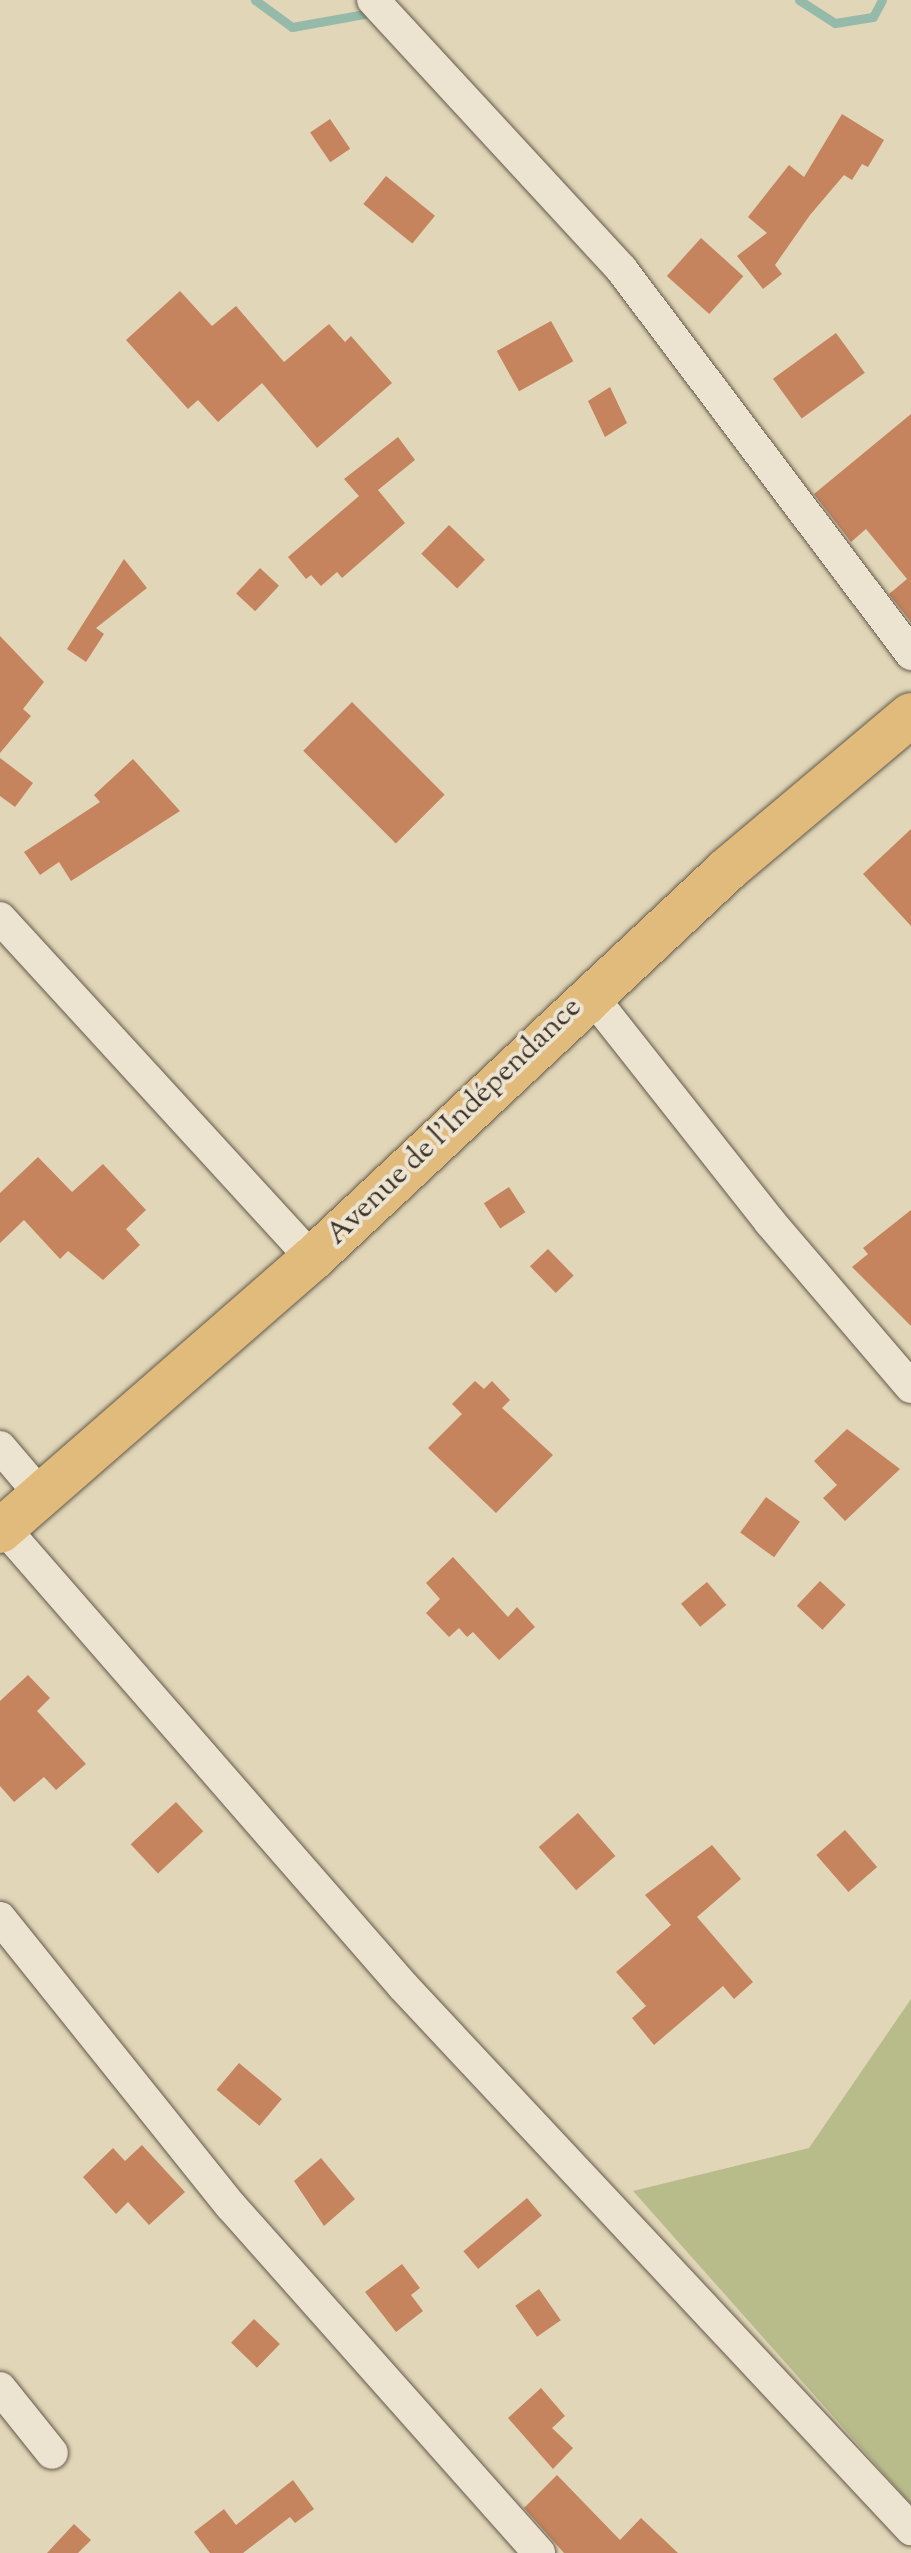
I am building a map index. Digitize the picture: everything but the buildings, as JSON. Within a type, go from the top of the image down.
[{"type":"main road","name":"Avenue de l'Indépendance","points":[[2,1529],[312,1259],[590,994],[909,721]]},
{"type":"street","points":[[373,0],[622,270],[911,654]]},
{"type":"street","points":[[0,918],[312,1259]]},
{"type":"street","points":[[590,994],[770,1222],[911,1387]]},
{"type":"street","points":[[0,1447],[40,1494]]},
{"type":"street","points":[[2,1529],[403,1986],[911,2529]]},
{"type":"street","points":[[0,1918],[231,2206],[539,2553]]},
{"type":"street","points":[[0,2388],[52,2453]]},
{"type":"green space","points":[[911,1999],[911,2504],[633,2191],[809,2148]]},
{"type":"waterway","points":[[255,0],[292,27],[364,14]]},
{"type":"waterway","points":[[799,0],[835,23],[873,17],[882,0]]}]
